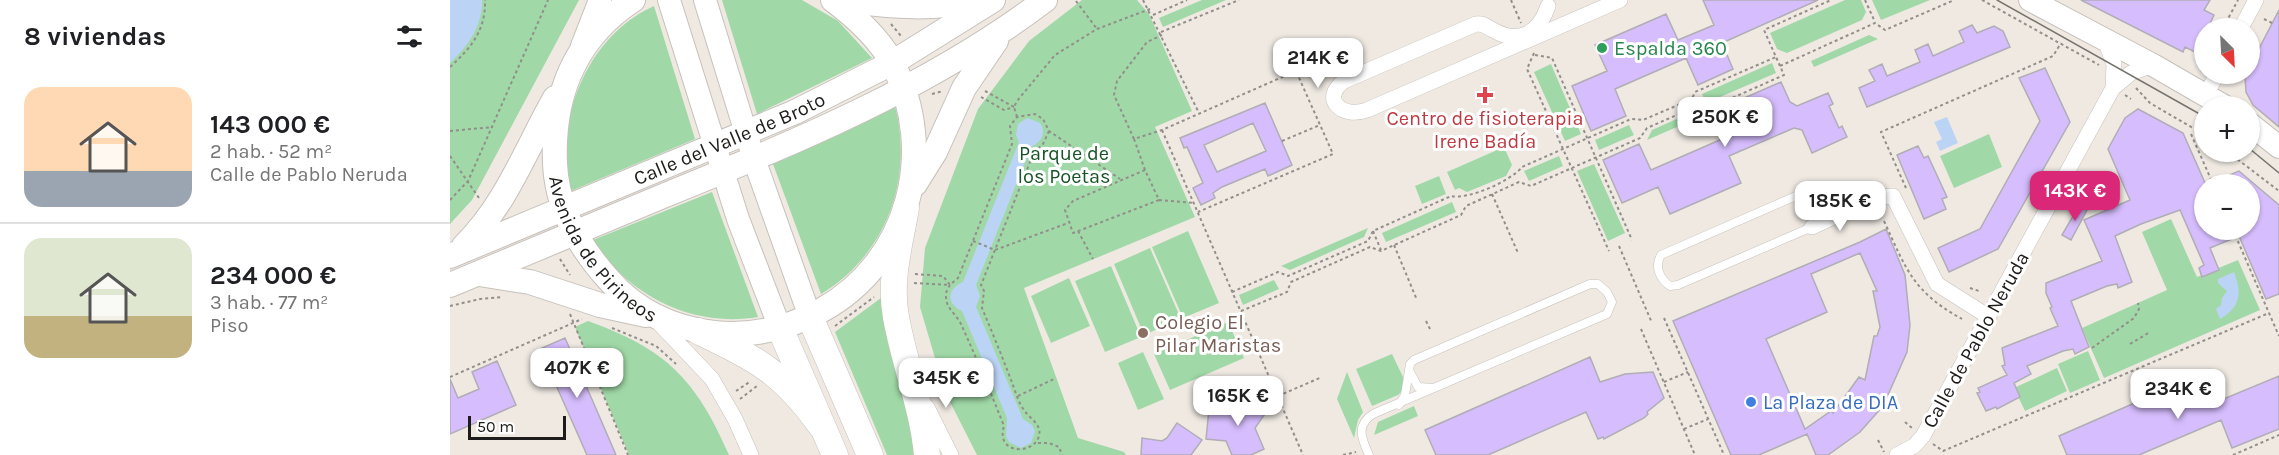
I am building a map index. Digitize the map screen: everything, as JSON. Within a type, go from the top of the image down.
[{"type":"highway","points":[[909,198],[893,286],[896,315],[912,378],[927,455]]},
{"type":"highway","points":[[810,317],[870,455]]},
{"type":"highway","points":[[780,328],[834,455]]},
{"type":"highway","points":[[698,331],[767,366],[800,396],[821,426]]},
{"type":"main road","name":"Avenida de Pirineos","points":[[600,0],[579,54],[565,79],[557,118],[554,149],[555,170],[564,208],[574,232],[612,284],[652,316],[698,331],[753,333],[780,328],[810,317],[835,303],[864,278],[895,236],[909,198],[915,149],[913,123],[904,90],[892,63],[875,38],[854,16],[833,0]]},
{"type":"main road","name":"Avenida de Pirineos","points":[[579,54],[596,32],[633,0]]},
{"type":"main road","points":[[669,0],[738,219],[780,328]]},
{"type":"main road","points":[[705,0],[754,159],[810,317]]},
{"type":"main road","points":[[844,0],[901,8],[934,8],[988,0]]},
{"type":"main road","name":"Calle del Valle de Broto","points":[[453,255],[746,133],[839,91],[892,63],[993,0]]},
{"type":"main road","name":"Calle del Valle de Broto","points":[[450,285],[754,159],[904,90],[1007,29],[1045,0]]},
{"type":"main road","points":[[2030,0],[2209,92]]},
{"type":"main road","name":"Calle del Valle de Broto","points":[[909,198],[935,152],[968,81],[1007,29]]},
{"type":"main road","name":"Calle del Valle de Broto","points":[[453,255],[488,221],[502,200],[565,79]]},
{"type":"main road","points":[[2260,132],[2279,147]]},
{"type":"main road","points":[[477,274],[530,282],[635,315],[652,316]]},
{"type":"street","points":[[1547,3],[1540,24],[1527,35],[1512,38],[1491,30],[1481,23],[1476,24],[1344,81],[1335,88],[1333,94],[1341,110],[1357,114],[1620,0]]},
{"type":"street","points":[[2246,18],[2256,0]]},
{"type":"street","points":[[1547,3],[1560,19],[1577,19]]},
{"type":"street","points":[[1483,59],[1494,42],[1491,30]]},
{"type":"street","points":[[2104,38],[2112,55],[2117,80],[2153,65]]},
{"type":"street","name":"Calle de Pablo Neruda","points":[[1897,455],[1916,450],[2117,80]]},
{"type":"street","points":[[1816,195],[1825,199],[1832,208],[1854,207]]},
{"type":"street","points":[[1812,227],[1883,195],[1893,196],[1937,284],[1989,317]]},
{"type":"street","points":[[652,316],[712,379],[735,419],[751,455]]},
{"type":"street","points":[[912,378],[951,455]]},
{"type":"lane","points":[[1805,192],[1816,195],[1822,207],[1821,214],[1812,227],[1678,285],[1670,286],[1660,276],[1658,267],[1661,255],[1805,192]]},
{"type":"lane","points":[[1370,455],[1361,432],[1365,421],[1607,314],[1612,302],[1607,292],[1598,284],[1590,285],[1414,360],[1409,370],[1405,395],[1399,405]]},
{"type":"lane","points":[[1409,370],[1418,387],[1442,387]]},
{"type":"path","points":[[450,67],[472,46],[486,16],[485,0]]},
{"type":"path","points":[[450,200],[468,181],[548,0]]},
{"type":"path","points":[[1143,0],[1153,15],[1199,113]]},
{"type":"path","points":[[1153,15],[1187,0]]},
{"type":"path","points":[[1159,200],[1114,95],[1117,81],[1147,42],[1239,0]]},
{"type":"path","points":[[1511,0],[1525,31]]},
{"type":"path","points":[[1241,312],[1287,292],[1291,282],[1370,247],[1381,251],[1461,215],[1466,206],[1519,182],[1531,186],[1640,138],[1647,128],[1695,107],[1706,110],[1784,75],[1764,30],[1832,0]]},
{"type":"path","points":[[1865,0],[1875,23],[1885,30],[1952,1]]},
{"type":"path","points":[[1982,0],[2061,43],[2117,80],[2130,81],[2150,103],[2194,129]]},
{"type":"path","points":[[2228,18],[2238,0]]},
{"type":"path","points":[[1076,1],[1097,29]]},
{"type":"path","points":[[1014,107],[1055,55],[1097,29],[1150,9]]},
{"type":"path","points":[[2264,19],[2272,23]]},
{"type":"path","points":[[891,23],[905,40]]},
{"type":"path","points":[[1780,66],[1875,23]]},
{"type":"path","points":[[1909,196],[1881,132],[2053,56],[2061,43]]},
{"type":"path","points":[[1531,45],[1535,55]]},
{"type":"path","points":[[1535,55],[1552,58],[1632,240]]},
{"type":"path","points":[[1535,55],[1527,69],[1608,251]]},
{"type":"path","points":[[1288,276],[1368,241],[1373,231],[1451,196],[1462,199],[1516,175],[1522,167],[1631,119],[1643,120],[1692,99],[1695,92],[1776,57]]},
{"type":"path","points":[[1134,139],[1162,130],[1296,71],[1333,154],[1198,212]]},
{"type":"path","points":[[981,88],[1014,107],[1017,117]]},
{"type":"path","points":[[1049,131],[1043,144],[1034,152],[981,285],[984,291],[982,308],[1024,410],[1037,424],[1040,433],[1038,443],[1030,450],[1018,452],[1010,450],[1001,435],[1004,426],[984,373],[957,315],[946,302],[950,285],[958,278],[1012,144],[1010,126],[1017,117],[1035,114],[1043,118],[1049,131],[1120,179]]},
{"type":"path","points":[[1282,141],[1320,125]]},
{"type":"path","points":[[450,131],[493,127]]},
{"type":"path","points":[[1162,130],[1303,455]]},
{"type":"path","points":[[2191,134],[2209,174]]},
{"type":"path","points":[[450,156],[468,181]]},
{"type":"path","points":[[2241,162],[2279,191]]},
{"type":"path","points":[[1145,170],[1074,201],[1065,210],[1073,233],[1159,200],[1194,203]]},
{"type":"path","points":[[1492,194],[1518,253]]},
{"type":"path","points":[[973,241],[995,250],[1068,223]]},
{"type":"path","points":[[1078,231],[1093,259]]},
{"type":"path","points":[[1373,231],[1381,251]]},
{"type":"path","points":[[2237,240],[2279,336]]},
{"type":"path","points":[[1394,245],[1417,300]]},
{"type":"path","points":[[1619,246],[1652,323]]},
{"type":"path","points":[[1232,292],[1278,272],[1288,276],[1291,282]]},
{"type":"path","points":[[912,283],[950,285]]},
{"type":"path","points":[[1961,284],[1979,291]]},
{"type":"path","points":[[833,328],[879,292]]},
{"type":"path","points":[[450,306],[480,299],[508,297]]},
{"type":"path","points":[[2092,348],[2134,318],[2139,309],[2138,303]]},
{"type":"path","points":[[566,307],[628,455]]},
{"type":"path","points":[[450,377],[585,318],[562,310]]},
{"type":"path","points":[[1943,451],[2269,313]]},
{"type":"path","points":[[1664,318],[1724,455]]},
{"type":"path","points":[[1426,321],[1430,329]]},
{"type":"path","points":[[604,325],[656,346],[676,363]]},
{"type":"path","points":[[1641,329],[1695,455]]},
{"type":"path","points":[[2130,344],[2150,332]]},
{"type":"path","points":[[1664,382],[1688,372]]},
{"type":"path","points":[[735,391],[755,375]]},
{"type":"path","points":[[1278,396],[1322,377]]},
{"type":"path","points":[[1018,396],[1056,378]]},
{"type":"path","points":[[733,404],[760,384]]},
{"type":"path","points":[[1684,429],[1708,418]]},
{"type":"path","points":[[2234,455],[2279,435]]},
{"type":"path","points":[[1878,440],[1885,455]]},
{"type":"path","points":[[1038,443],[1049,443],[1059,447],[1062,455]]},
{"type":"path","points":[[1343,455],[1355,450]]},
{"type":"green space","points":[[450,0],[579,0],[472,200],[450,224]]},
{"type":"green space","points":[[722,0],[802,0],[838,21],[872,58],[757,114]]},
{"type":"green space","name":"Parque de los Poetas","points":[[1082,0],[1137,0],[1149,14],[1192,111],[1155,127],[1195,217],[1024,288],[1078,438],[1124,452],[1126,455],[977,455],[945,392],[920,307],[925,248],[978,109],[1029,41]]},
{"type":"green space","points":[[1202,0],[1226,0],[1163,27],[1159,18]]},
{"type":"green space","points":[[1845,0],[1861,0],[1866,12],[1862,20],[1787,53],[1777,49],[1770,33]]},
{"type":"green space","points":[[1872,0],[1930,0],[1881,20]]},
{"type":"green space","points":[[654,6],[695,139],[571,191],[567,164],[567,137],[572,110],[581,84],[594,59],[610,38],[630,20]]},
{"type":"green space","points":[[1869,35],[1878,39],[1814,67],[1811,61]]},
{"type":"green space","points":[[1772,63],[1776,73],[1706,103],[1702,94]]},
{"type":"green space","points":[[1551,64],[1581,134],[1565,141],[1534,72]]},
{"type":"green space","points":[[895,106],[900,133],[901,161],[890,213],[878,237],[863,258],[844,278],[821,294],[773,164]]},
{"type":"green space","points":[[1690,113],[1700,117],[1647,140],[1652,130]]},
{"type":"green space","points":[[1629,125],[1634,135],[1599,150],[1595,140]]},
{"type":"green space","points":[[1989,134],[2002,167],[1954,188],[1940,156]]},
{"type":"green space","points":[[1504,147],[1512,165],[1506,176],[1467,192],[1459,188],[1455,190],[1447,172]]},
{"type":"green space","points":[[1559,156],[1563,166],[1529,181],[1524,171]]},
{"type":"green space","points":[[1594,164],[1625,233],[1608,241],[1577,171]]},
{"type":"green space","points":[[1439,176],[1446,194],[1422,204],[1415,186]]},
{"type":"green space","points":[[712,192],[758,317],[734,319],[710,317],[664,304],[643,292],[624,277],[607,260],[593,240]]},
{"type":"green space","points":[[1452,202],[1456,212],[1386,242],[1382,233]]},
{"type":"green space","points":[[2171,219],[2197,277],[2238,260],[2260,310],[2104,378],[2082,328],[2167,290],[2142,232]]},
{"type":"green space","points":[[1368,228],[1364,237],[1290,270],[1281,266]]},
{"type":"green space","points":[[1188,231],[1219,303],[1183,318],[1152,247]]},
{"type":"green space","points":[[1150,248],[1181,319],[1144,335],[1114,264]]},
{"type":"green space","points":[[1111,266],[1141,337],[1105,352],[1075,281]]},
{"type":"green space","points":[[1069,278],[1090,326],[1051,343],[1031,296]]},
{"type":"green space","points":[[1274,280],[1279,289],[1243,305],[1239,295]]},
{"type":"green space","points":[[885,295],[921,455],[887,455],[835,332]]},
{"type":"green space","points":[[588,321],[638,343],[675,370],[704,406],[729,455],[629,455],[575,327]]},
{"type":"green space","points":[[1228,322],[1244,358],[1170,390],[1154,354]]},
{"type":"green space","points":[[2088,351],[2100,380],[2070,393],[2058,364]]},
{"type":"green space","points":[[1143,352],[1164,399],[1138,410],[1118,363]]},
{"type":"green space","points":[[1392,354],[1403,377],[1403,390],[1398,395],[1372,406],[1356,369]]},
{"type":"green space","points":[[2057,368],[2067,391],[2025,411],[2014,388]]},
{"type":"green space","points":[[1347,372],[1363,412],[1358,420],[1354,438],[1337,399]]},
{"type":"green space","points":[[1414,406],[1418,416],[1374,435],[1378,422]]},
{"type":"water","points":[[450,0],[482,0],[482,9],[473,35],[450,63]]},
{"type":"water","points":[[1947,117],[1958,143],[1940,151],[1936,142],[1942,139],[1934,122]]},
{"type":"water","points":[[1027,118],[1040,123],[1043,134],[1038,143],[1031,147],[976,285],[980,296],[976,307],[1023,419],[1032,425],[1035,431],[1031,443],[1021,448],[1009,442],[1006,436],[1007,418],[962,311],[953,304],[950,296],[954,288],[963,282],[1019,142],[1016,135],[1018,124]]},
{"type":"water","points":[[2234,272],[2239,293],[2238,299],[2232,310],[2220,319],[2216,309],[2221,305],[2222,298],[2227,291],[2218,283],[2218,279]]},
{"type":"building","points":[[1703,0],[1818,0],[1722,43],[1733,69],[1698,85],[1686,58],[1615,89],[1626,116],[1591,131],[1572,86],[1607,71],[1595,45],[1666,14],[1678,40],[1714,25]]},
{"type":"building","points":[[2081,0],[2210,0],[2204,10],[2214,15],[2213,18],[2194,18],[2194,52],[2185,47],[2183,52]]},
{"type":"building","points":[[2279,10],[2279,127],[2260,111],[2260,96],[2248,96],[2246,92],[2246,84],[2260,84],[2260,47]]},
{"type":"building","points":[[1972,25],[1977,33],[1994,26],[2003,31],[2010,47],[1867,107],[1859,88],[1875,81],[1869,70],[1882,64],[1887,76],[1920,62],[1915,50],[1928,44],[1933,56],[1964,42],[1959,31]]},
{"type":"building","points":[[2045,68],[2070,122],[1998,249],[1949,272],[1938,248],[1980,229],[2040,121],[2019,78]]},
{"type":"building","points":[[1781,82],[1790,102],[1797,106],[1828,93],[1833,104],[1829,106],[1839,128],[1842,126],[1847,137],[1812,153],[1802,130],[1794,128],[1729,156],[1741,183],[1670,214],[1658,187],[1622,203],[1603,160],[1639,144],[1651,170],[1722,139],[1710,113]]},
{"type":"building","points":[[1265,103],[1292,165],[1268,176],[1265,169],[1222,187],[1213,193],[1215,198],[1201,205],[1193,188],[1203,183],[1187,147],[1184,148],[1180,138]],"holes":[[[1253,123],[1266,151],[1217,172],[1204,145]]]},
{"type":"building","points":[[2138,109],[2183,133],[2201,174],[2194,174],[2194,240],[2229,240],[2210,248],[2219,270],[2202,277],[2199,268],[2204,265],[2180,210],[2115,236],[2132,282],[2118,288],[2117,284],[2107,286],[2071,301],[2089,347],[2075,354],[2073,349],[2063,351],[2027,366],[2031,374],[2014,383],[2020,397],[1997,409],[1996,407],[1986,411],[1977,393],[1980,392],[1978,388],[2007,375],[2002,366],[2005,365],[2002,348],[2058,326],[2050,308],[2052,307],[2046,293],[2046,283],[2102,261],[2084,220],[2130,200],[2108,149],[2125,118]]},
{"type":"building","points":[[1918,146],[1924,158],[1928,156],[1947,197],[1942,199],[1946,209],[1924,219],[1897,155]]},
{"type":"building","points":[[2260,189],[2279,205],[2279,294],[2266,299],[2241,240],[2260,240]]},
{"type":"building","points":[[2080,204],[2088,208],[2071,240],[2062,235]]},
{"type":"building","points":[[1886,229],[1905,275],[1910,325],[1907,352],[1883,406],[1860,432],[1828,455],[1816,455],[1807,434],[1759,455],[1731,455],[1673,321]],"holes":[[[1860,253],[1877,291],[1873,291],[1880,327],[1877,336],[1874,336],[1865,380],[1859,377],[1833,413],[1831,411],[1805,429],[1766,339],[1827,312],[1811,274]]]},
{"type":"building","points":[[565,338],[616,455],[587,455],[540,349]]},
{"type":"building","points":[[1590,357],[1600,382],[1625,374],[1653,372],[1664,398],[1647,412],[1644,418],[1604,439],[1603,437],[1598,439],[1586,412],[1488,455],[1436,455],[1425,430]]},
{"type":"building","points":[[497,361],[516,405],[450,434],[450,379],[458,398],[479,389],[472,372]]},
{"type":"building","points":[[2201,374],[2214,403],[2279,376],[2279,429],[2232,448],[2221,420],[2139,455],[2067,455],[2059,436]]},
{"type":"building","points":[[1243,394],[1267,411],[1255,428],[1264,449],[1251,455],[1232,455],[1226,441],[1206,439],[1209,409],[1227,412],[1233,409]]},
{"type":"building","points":[[1177,423],[1202,440],[1191,455],[1141,455],[1142,438],[1162,441],[1167,438]]},
{"type":"tram line","points":[[1997,0],[2194,111]]},
{"type":"tram line","points":[[2260,157],[2279,173]]},
{"type":"place","name":"Espalda 360","points":[[1602,48]]},
{"type":"place","name":"Centro de fisioterapia Irene Badía","points":[[1485,95]]},
{"type":"place","name":"Colegio El Pilar Maristas","points":[[1143,333]]},
{"type":"place","name":"La Plaza de DIA","points":[[1751,402]]}]
